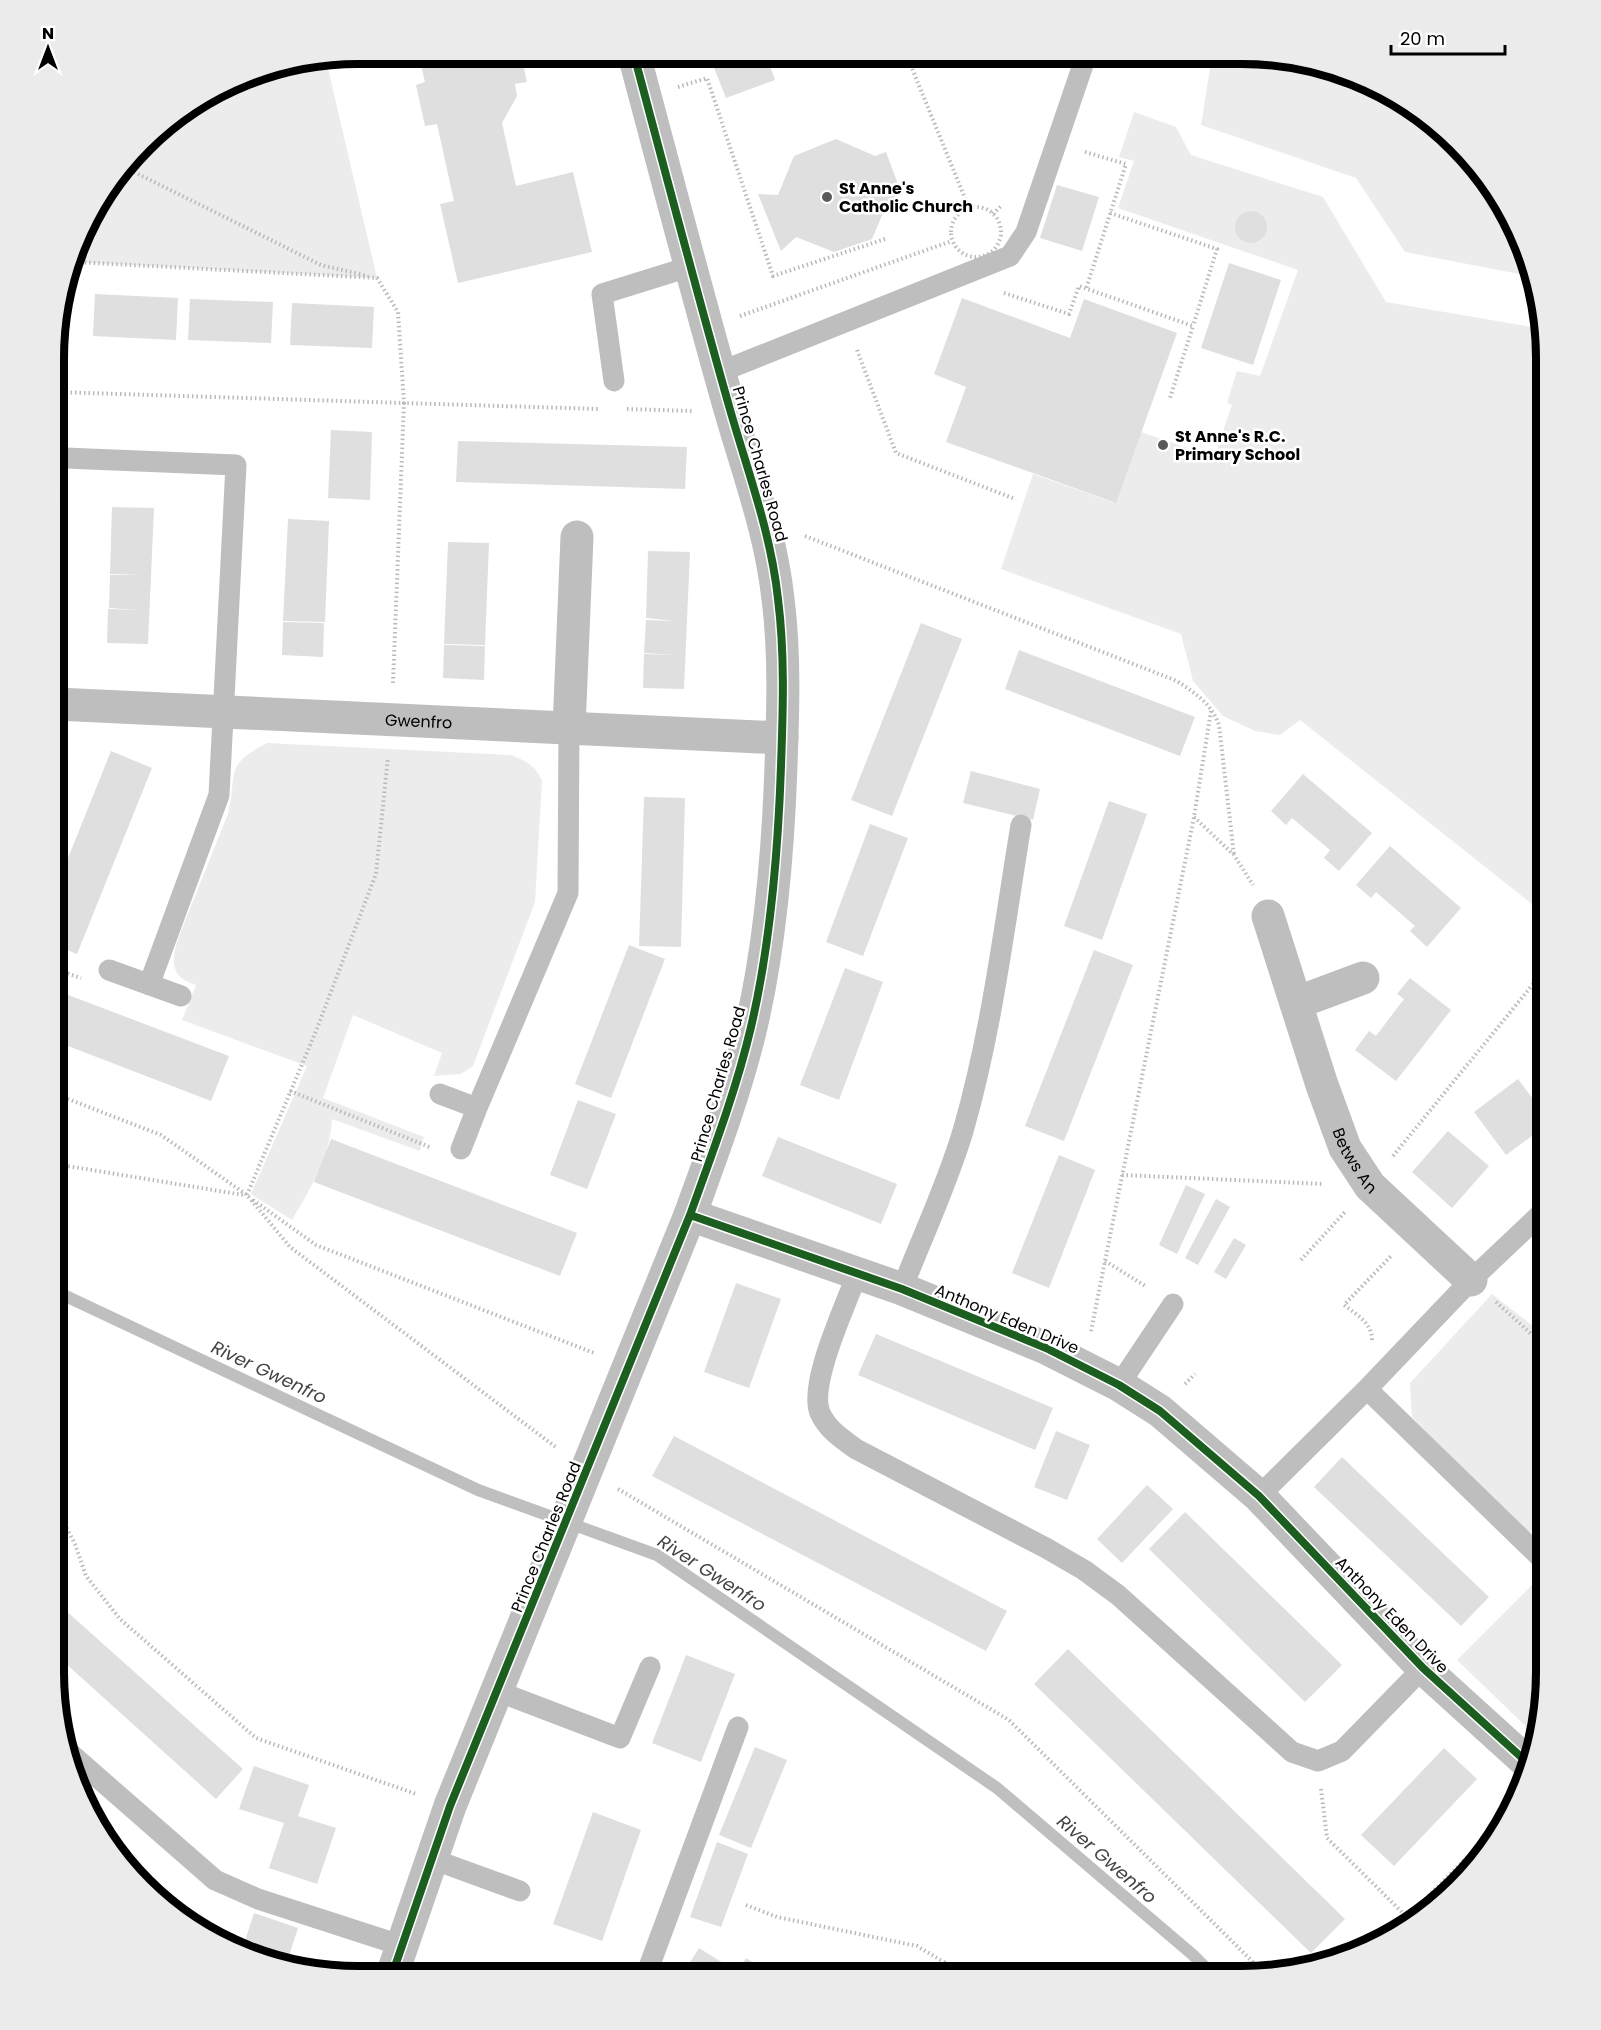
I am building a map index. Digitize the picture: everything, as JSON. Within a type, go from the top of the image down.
[{"type":"street","name":"Prince Charles Road","points":[[397,1961],[450,1806],[690,1215],[720,1132],[751,1027],[766,941],[778,844],[782,738],[783,664],[778,597],[765,520],[720,372],[637,64]]},
{"type":"street","points":[[569,728],[577,537]]},
{"type":"street","name":"Gwenfro","points":[[64,704],[782,738]]},
{"type":"street","name":"Betws An","points":[[1268,916],[1345,1148],[1370,1186],[1471,1280]]},
{"type":"street","points":[[1296,1003],[1363,978]]},
{"type":"street","name":"Anthony Eden Drive","points":[[690,1215],[902,1289],[1046,1347],[1119,1385],[1160,1411],[1259,1496],[1423,1668],[1523,1759]]},
{"type":"lane","points":[[720,372],[1010,256],[1019,246],[1083,64]]},
{"type":"lane","points":[[614,381],[602,294],[692,266]]},
{"type":"lane","points":[[64,458],[236,465],[219,795],[149,985]]},
{"type":"lane","points":[[461,1149],[568,893],[569,728]]},
{"type":"lane","points":[[902,1289],[962,1133],[974,1089],[984,1047],[1021,825]]},
{"type":"lane","points":[[108,970],[181,996]]},
{"type":"lane","points":[[440,1094],[477,1108]]},
{"type":"lane","points":[[1259,1496],[1367,1389],[1471,1280],[1536,1218]]},
{"type":"lane","points":[[857,1274],[818,1381],[819,1411],[833,1433],[856,1449],[1046,1548],[1083,1570],[1126,1601],[1292,1752],[1318,1761],[1342,1752],[1423,1668]]},
{"type":"lane","points":[[1119,1385],[1173,1304]]},
{"type":"lane","points":[[1367,1389],[1536,1553]]},
{"type":"lane","points":[[497,1691],[620,1738],[650,1667]]},
{"type":"lane","points":[[649,1966],[738,1727]]},
{"type":"lane","points":[[79,1761],[215,1880],[397,1961]]},
{"type":"lane","points":[[432,1859],[520,1891]]},
{"type":"path","points":[[910,64],[969,208]]},
{"type":"path","points":[[646,98],[707,78],[773,276],[885,238]]},
{"type":"path","points":[[1056,143],[1126,164],[1086,289]]},
{"type":"path","points":[[67,392],[404,403],[398,312],[377,278],[321,265],[133,171]]},
{"type":"path","points":[[969,208],[986,209],[993,214],[1000,228],[998,244],[993,251],[978,257],[963,253],[952,241],[951,233],[956,217],[969,208]]},
{"type":"path","points":[[1110,213],[1218,249],[1170,398]]},
{"type":"path","points":[[708,327],[952,241]]},
{"type":"path","points":[[81,262],[377,278]]},
{"type":"path","points":[[958,277],[1069,314],[1079,286],[1193,326]]},
{"type":"path","points":[[846,322],[896,453],[1015,499]]},
{"type":"path","points":[[64,458],[67,392],[66,326]]},
{"type":"path","points":[[765,520],[1177,681],[1199,696],[1211,710],[1219,725],[1234,855]]},
{"type":"path","points":[[1083,1366],[1194,817],[1211,710]]},
{"type":"path","points":[[1194,817],[1234,855],[1257,891],[1268,916]]},
{"type":"path","points":[[1301,1260],[1370,1186],[1536,981]]},
{"type":"path","points":[[290,1091],[458,1158],[461,1149]]},
{"type":"path","points":[[64,1097],[161,1135],[316,1245],[628,1366]]},
{"type":"path","points":[[64,1165],[247,1195],[290,1247],[582,1485],[1009,1720],[1256,1965]]},
{"type":"path","points":[[1122,1175],[1370,1186]]},
{"type":"path","points":[[1372,1345],[1372,1332],[1367,1323],[1344,1305],[1417,1229]]},
{"type":"path","points":[[1105,1260],[1173,1304]]},
{"type":"path","points":[[1471,1280],[1536,1339]]},
{"type":"path","points":[[64,1523],[75,1544],[86,1576],[120,1619],[256,1737],[450,1806]]},
{"type":"path","points":[[1318,1761],[1327,1838],[1406,1916]]},
{"type":"path","points":[[1414,1910],[1482,1842]]},
{"type":"path","points":[[746,1905],[777,1917],[917,1946],[947,1966]]},
{"type":"shaded area","points":[[1211,64],[1261,65],[1300,70],[1355,87],[1406,114],[1436,138],[1463,165],[1487,195],[1497,212],[1514,246],[1524,275],[1405,252],[1356,178],[1201,125]]},
{"type":"shaded area","points":[[327,66],[377,278],[81,262],[95,229],[114,195],[151,151],[180,125],[212,104],[246,87],[301,70]]},
{"type":"shaded area","points":[[1134,112],[1176,127],[1191,155],[1323,197],[1386,302],[1535,328],[1536,907],[1300,720],[1280,735],[1255,731],[1223,716],[1193,681],[1181,634],[1001,569],[1033,474],[1115,503],[1141,432],[1214,457],[1232,405],[1227,403],[1237,371],[1260,376],[1298,270],[1118,208],[1134,161],[1119,157]]},
{"type":"shaded area","points":[[267,743],[511,755],[530,764],[542,781],[535,902],[473,1066],[461,1074],[434,1076],[442,1053],[353,1015],[323,1098],[424,1137],[420,1151],[332,1119],[328,1146],[323,1159],[292,1220],[251,1194],[307,1066],[182,1020],[196,985],[181,977],[174,966],[174,952],[179,936],[228,814],[235,771],[244,758]]},
{"type":"shaded area","points":[[1492,1294],[1536,1328],[1536,1530],[1524,1533],[1412,1417],[1410,1383]]},
{"type":"shaded area","points":[[1536,1581],[1536,1690],[1531,1731],[1457,1660]]},
{"type":"building","points":[[421,64],[523,64],[527,82],[515,84],[517,96],[502,123],[516,186],[573,172],[592,252],[458,283],[440,204],[454,201],[437,124],[425,126],[416,85],[425,82]]},
{"type":"building","points":[[713,64],[769,64],[775,80],[726,98]]},
{"type":"building","name":"St Anne's Catholic Church","points":[[836,139],[875,156],[886,152],[902,195],[889,199],[872,239],[834,252],[796,237],[781,251],[758,194],[778,195],[794,156]]},
{"type":"building","points":[[1057,185],[1099,197],[1082,251],[1040,238]]},
{"type":"building","points":[[1251,211],[1262,216],[1267,227],[1262,238],[1251,243],[1240,238],[1235,227],[1240,216]]},
{"type":"building","points":[[1229,263],[1281,280],[1253,365],[1201,348]]},
{"type":"building","points":[[95,294],[178,298],[176,340],[93,336]]},
{"type":"building","points":[[962,298],[1070,338],[1084,299],[1177,333],[1116,503],[946,442],[966,387],[934,374]]},
{"type":"building","points":[[190,299],[273,302],[271,343],[188,340]]},
{"type":"building","points":[[292,303],[374,307],[372,348],[290,345]]},
{"type":"building","points":[[331,430],[372,432],[370,500],[328,498]]},
{"type":"building","points":[[458,441],[687,447],[685,489],[456,482]]},
{"type":"building","points":[[112,507],[154,508],[148,644],[107,643],[108,609],[139,610],[109,608],[110,575],[140,575],[110,574]]},
{"type":"building","points":[[288,519],[329,521],[325,622],[283,621]]},
{"type":"building","points":[[448,542],[489,543],[485,645],[444,644]]},
{"type":"building","points":[[648,551],[690,552],[684,689],[643,688],[644,654],[675,655],[644,653],[646,620],[676,621],[646,618]]},
{"type":"building","points":[[283,622],[324,623],[323,657],[282,655]]},
{"type":"building","points":[[921,623],[962,639],[892,816],[851,800]]},
{"type":"building","points":[[444,645],[485,646],[484,680],[443,678]]},
{"type":"building","points":[[1019,650],[1195,717],[1180,756],[1005,689]]},
{"type":"building","points":[[111,751],[152,768],[77,954],[64,949],[64,868]]},
{"type":"building","points":[[971,771],[1040,789],[1033,820],[963,803]]},
{"type":"building","points":[[1303,774],[1372,833],[1339,871],[1324,858],[1330,850],[1292,818],[1286,825],[1271,811]]},
{"type":"building","points":[[644,797],[685,798],[681,947],[639,946]]},
{"type":"building","points":[[1109,801],[1147,814],[1102,940],[1064,926]]},
{"type":"building","points":[[870,824],[908,838],[863,956],[826,942]]},
{"type":"building","points":[[1390,846],[1461,908],[1427,947],[1410,931],[1415,926],[1376,892],[1371,898],[1356,885]]},
{"type":"building","points":[[629,945],[665,959],[611,1098],[575,1084]]},
{"type":"building","points":[[1094,950],[1133,965],[1064,1141],[1025,1126]]},
{"type":"building","points":[[845,968],[883,982],[839,1100],[800,1085]]},
{"type":"building","points":[[1410,978],[1451,1010],[1396,1081],[1355,1050],[1369,1031],[1376,1036],[1404,999],[1397,994]]},
{"type":"building","points":[[64,993],[229,1056],[211,1101],[64,1044]]},
{"type":"building","points":[[1518,1079],[1536,1103],[1536,1133],[1506,1155],[1474,1112]]},
{"type":"building","points":[[578,1100],[616,1114],[587,1189],[550,1175]]},
{"type":"building","points":[[1448,1131],[1489,1166],[1452,1208],[1412,1172]]},
{"type":"building","points":[[778,1137],[897,1184],[881,1224],[762,1176]]},
{"type":"building","points":[[331,1139],[577,1233],[560,1276],[314,1182]]},
{"type":"building","points":[[1059,1155],[1095,1170],[1049,1288],[1012,1273]]},
{"type":"building","points":[[1186,1185],[1205,1194],[1177,1254],[1159,1245]]},
{"type":"building","points":[[1216,1199],[1230,1207],[1198,1265],[1185,1258]]},
{"type":"building","points":[[1234,1238],[1246,1245],[1226,1279],[1214,1272]]},
{"type":"building","points":[[736,1283],[781,1299],[749,1388],[704,1372]]},
{"type":"building","points":[[876,1334],[1053,1408],[1035,1450],[858,1375]]},
{"type":"building","points":[[1056,1431],[1090,1445],[1067,1500],[1034,1487]]},
{"type":"building","points":[[674,1436],[1007,1611],[986,1651],[652,1476]]},
{"type":"building","points":[[1342,1457],[1489,1597],[1461,1626],[1314,1487]]},
{"type":"building","points":[[1147,1485],[1173,1509],[1122,1563],[1097,1539]]},
{"type":"building","points":[[1185,1512],[1342,1665],[1305,1702],[1149,1549]]},
{"type":"building","points":[[64,1609],[243,1769],[216,1799],[64,1662]]},
{"type":"building","points":[[1068,1649],[1345,1919],[1311,1953],[1034,1684]]},
{"type":"building","points":[[686,1655],[735,1674],[701,1762],[652,1743]]},
{"type":"building","points":[[755,1747],[787,1760],[751,1848],[719,1835]]},
{"type":"building","points":[[1444,1748],[1477,1779],[1394,1866],[1361,1835]]},
{"type":"building","points":[[254,1766],[309,1785],[298,1816],[336,1828],[317,1884],[269,1868],[284,1823],[239,1809]]},
{"type":"building","points":[[593,1812],[641,1830],[602,1941],[553,1924]]},
{"type":"building","points":[[717,1842],[748,1854],[721,1927],[690,1917]]},
{"type":"building","points":[[167,1894],[177,1897],[176,1901]]},
{"type":"building","points":[[254,1913],[298,1928],[289,1957],[244,1942]]},
{"type":"building","points":[[699,1948],[728,1966],[688,1966]]},
{"type":"building","points":[[746,1958],[759,1966],[741,1966]]},
{"type":"waterway","name":"River Gwenfro","points":[[64,1295],[478,1490],[657,1555],[997,1788],[1204,1966]]},
{"type":"cycle path","points":[[395,1966],[450,1806],[707,1169],[745,1051],[764,963],[778,832],[783,703],[782,640],[775,575],[759,505],[718,368],[636,64]]},
{"type":"cycle path","points":[[690,1215],[902,1289],[1046,1348],[1119,1385],[1160,1411],[1259,1496],[1423,1668],[1523,1759]]},
{"type":"place","name":"St Anne's Catholic Church","points":[[827,197]]},
{"type":"place","name":"St Anne's R.C. Primary School","points":[[1163,445]]}]
